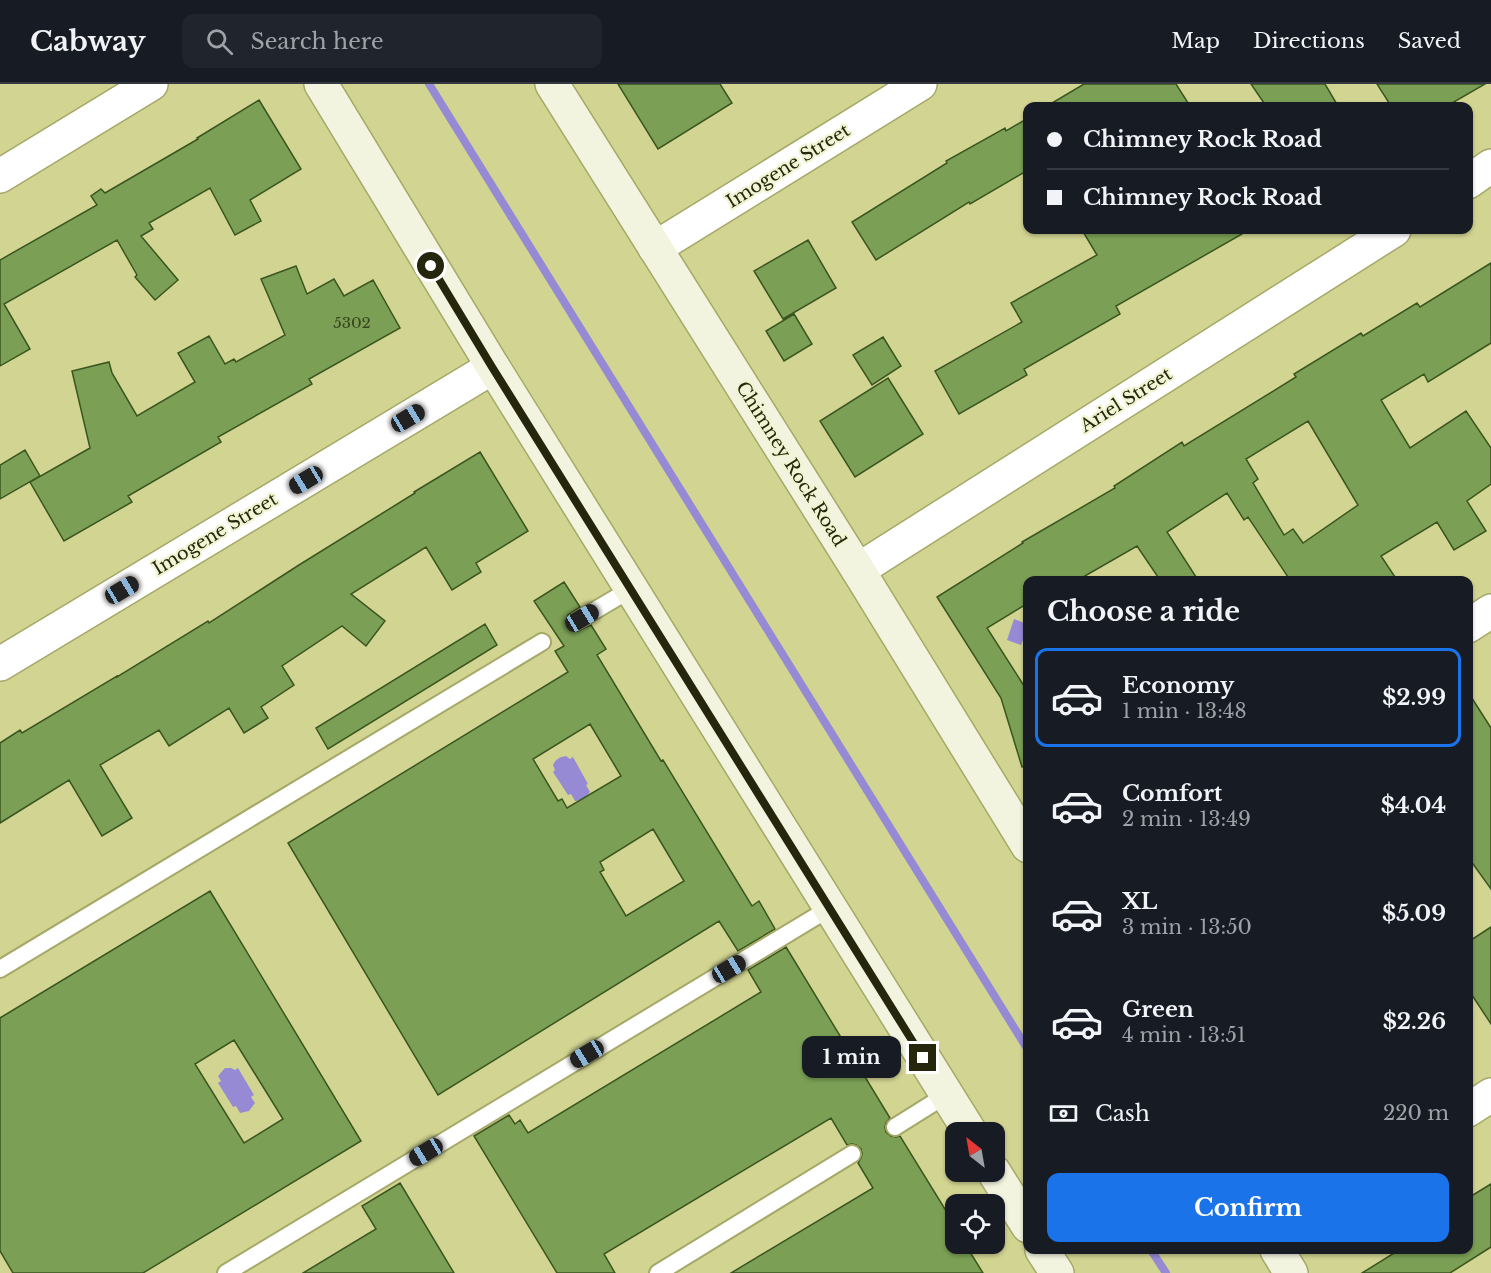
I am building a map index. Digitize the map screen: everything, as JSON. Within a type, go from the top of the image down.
[{"type":"main road","points":[[321,84],[492,367],[964,1122]]},
{"type":"main road","name":"Chimney Rock Road","points":[[552,84],[858,570],[1023,838]]},
{"type":"main road","points":[[1000,1182],[1023,1218]]},
{"type":"main road","points":[[1045,1254],[1057,1273]]},
{"type":"main road","points":[[1279,1254],[1291,1273]]},
{"type":"street","points":[[0,176],[151,84]]},
{"type":"street","name":"Imogene Street","points":[[655,248],[921,84]]},
{"type":"street","points":[[1473,179],[1491,166]]},
{"type":"street","name":"Ariel Street","points":[[858,570],[1388,234]]},
{"type":"street","name":"Imogene Street","points":[[0,664],[492,367]]},
{"type":"street","points":[[1473,623],[1491,611]]},
{"type":"street","points":[[1473,1107],[1491,1095]]},
{"type":"lane","points":[[577,621],[631,589]]},
{"type":"lane","points":[[0,969],[542,642]]},
{"type":"lane","points":[[226,1273],[830,908]]},
{"type":"lane","points":[[895,1127],[946,1095]]},
{"type":"lane","points":[[658,1273],[852,1154]]},
{"type":"shaded area","points":[[1014,619],[1023,622],[1021,645],[1007,640]]},
{"type":"shaded area","points":[[566,756],[570,759],[573,757],[588,784],[586,785],[590,792],[583,800],[575,801],[571,794],[568,795],[553,772],[555,761]]},
{"type":"shaded area","points":[[225,1068],[235,1070],[238,1068],[254,1095],[251,1097],[255,1103],[249,1111],[240,1113],[236,1106],[233,1107],[218,1083],[221,1081],[218,1076]]},
{"type":"building","points":[[618,84],[720,84],[732,103],[658,149]]},
{"type":"building","points":[[1084,84],[1176,84],[1187,102],[1054,102]]},
{"type":"building","points":[[1251,84],[1325,84],[1336,102],[1263,102]]},
{"type":"building","points":[[1377,84],[1485,84],[1454,102],[1388,102]]},
{"type":"building","points":[[259,100],[301,169],[250,200],[261,221],[235,235],[210,188],[149,223],[153,229],[141,236],[178,280],[155,300],[135,277],[137,275],[117,240],[4,304],[30,349],[0,366],[0,260],[97,205],[91,196],[101,189],[105,193],[198,139]]},
{"type":"building","points":[[1023,121],[1023,173],[970,204],[969,202],[876,260],[852,222],[947,163],[946,161],[1005,128],[1006,131]]},
{"type":"building","points":[[1084,234],[1242,234],[1116,306],[1120,314],[1024,369],[1027,375],[959,414],[935,371],[1022,322],[1011,303],[1097,255]]},
{"type":"building","points":[[808,240],[836,288],[783,319],[754,271]]},
{"type":"building","points":[[1491,263],[1491,343],[1428,382],[1424,374],[1381,400],[1410,448],[1466,411],[1491,448],[1491,484],[1467,501],[1486,531],[1454,550],[1437,522],[1381,556],[1394,576],[1287,576],[1248,517],[1244,520],[1227,493],[1167,532],[1195,576],[1157,576],[1137,546],[1085,576],[1023,576],[1023,606],[987,628],[1023,684],[1022,767],[1001,698],[937,597],[1022,542],[1115,488],[1114,486],[1182,442],[1184,446],[1296,377],[1294,374],[1361,333],[1363,336],[1417,303],[1420,307]],"holes":[[[1308,421],[1358,505],[1303,543],[1293,529],[1284,535],[1253,483],[1258,479],[1246,459]]]},
{"type":"building","points":[[296,266],[307,294],[334,279],[344,296],[373,280],[400,328],[309,379],[312,384],[218,437],[221,442],[128,496],[132,502],[64,541],[30,482],[90,448],[72,371],[109,362],[112,373],[137,416],[195,382],[178,353],[209,336],[225,364],[234,359],[236,362],[285,335],[261,279]]},
{"type":"building","points":[[794,314],[812,344],[784,361],[766,331]]},
{"type":"building","points":[[883,337],[901,366],[872,385],[853,355]]},
{"type":"building","points":[[888,378],[923,434],[855,477],[820,421]]},
{"type":"building","points":[[25,450],[40,476],[0,499],[0,465]]},
{"type":"building","points":[[480,452],[528,531],[476,563],[481,572],[452,590],[426,547],[351,594],[385,621],[366,646],[342,626],[282,666],[294,685],[261,707],[268,718],[244,733],[229,708],[169,746],[159,730],[100,765],[132,818],[102,836],[69,780],[0,823],[0,743],[20,730],[22,733],[208,621],[209,623]]},
{"type":"building","points":[[564,582],[580,607],[568,615],[568,627],[578,631],[591,625],[606,649],[597,655],[661,761],[663,760],[752,906],[759,901],[775,929],[738,951],[719,921],[438,1095],[288,843],[568,672],[555,651],[564,646],[534,601]],"holes":[[[590,724],[621,776],[567,808],[562,799],[558,801],[533,759]],[[653,829],[684,881],[626,916],[600,872],[604,870],[600,862]]]},
{"type":"building","points":[[485,624],[497,645],[328,749],[316,728]]},
{"type":"building","points":[[1473,700],[1491,728],[1491,889],[1473,864]]},
{"type":"building","points":[[210,891],[361,1141],[143,1273],[13,1273],[0,1251],[0,1018]],"holes":[[[234,1040],[283,1119],[244,1143],[195,1064]]]},
{"type":"building","points":[[1491,927],[1491,1024],[1473,997],[1473,939]]},
{"type":"building","points":[[786,947],[890,1118],[886,1123],[886,1132],[891,1136],[900,1136],[945,1209],[945,1254],[971,1254],[983,1273],[731,1273],[873,1188],[858,1163],[862,1154],[861,1149],[856,1145],[847,1145],[831,1118],[604,1254],[615,1273],[557,1273],[474,1136],[509,1115],[515,1124],[520,1120],[528,1133],[761,992],[748,970]]},
{"type":"building","points":[[400,1183],[454,1273],[303,1273],[376,1229],[362,1206]]},
{"type":"building","points":[[1491,1184],[1491,1247],[1450,1273],[1362,1273],[1393,1254],[1473,1254],[1473,1195]]},
{"type":"waterway","points":[[429,84],[1023,1042]]},
{"type":"waterway","points":[[1154,1254],[1166,1273]]},
{"type":"route","points":[[431,266],[923,1058]]}]
